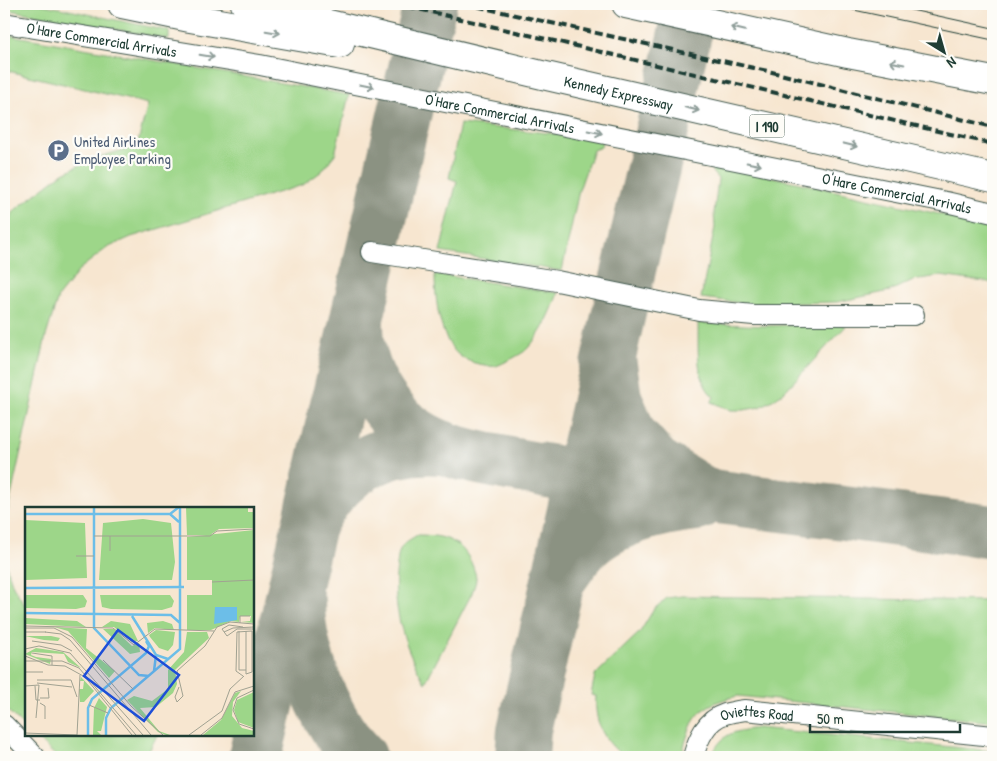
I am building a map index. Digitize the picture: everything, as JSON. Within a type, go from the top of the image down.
[{"type":"highway","points":[[122,4],[190,18],[320,40],[542,75]]},
{"type":"highway","name":"Kennedy Expressway","points":[[245,4],[542,75],[993,178]]},
{"type":"highway","points":[[626,4],[848,53],[993,81]]},
{"type":"highway","points":[[945,72],[993,87]]},
{"type":"lane","name":"O'Hare Commercial Arrivals","points":[[4,23],[260,65],[993,213]]},
{"type":"lane","points":[[372,252],[558,281],[699,310],[754,315],[914,315]]},
{"type":"lane","name":"Oviettes Road","points":[[693,757],[697,742],[709,723],[724,714],[745,710],[993,736]]},
{"type":"lane","points":[[4,725],[35,757]]},
{"type":"green space","points":[[4,4],[40,4],[169,31],[169,39],[4,9]]},
{"type":"green space","points":[[4,34],[349,95],[335,154],[322,171],[303,185],[131,237],[107,248],[81,268],[58,297],[46,336],[4,528],[4,226],[15,210],[60,175],[89,160],[137,146],[148,104],[4,70]]},
{"type":"green space","points":[[460,124],[602,140],[601,147],[593,150],[579,190],[562,271],[440,252],[457,181],[449,178]]},
{"type":"green space","points":[[714,164],[993,226],[993,283],[940,276],[913,280],[890,291],[837,302],[750,304],[701,298],[715,227],[714,213],[718,179],[712,172]]},
{"type":"green space","points":[[435,274],[558,293],[545,323],[537,337],[526,350],[499,365],[489,366],[474,363],[463,358],[448,342],[440,320]]},
{"type":"green space","points":[[698,323],[766,326],[837,323],[846,326],[783,393],[760,407],[731,410],[711,402],[714,397],[703,381],[698,352]]},
{"type":"green space","points":[[417,535],[436,536],[458,545],[469,558],[476,578],[472,593],[425,683],[405,641],[396,596],[399,551],[402,546]]},
{"type":"green space","points":[[4,546],[5,562],[13,586],[25,605],[25,728],[4,707]]},
{"type":"green space","points":[[682,596],[993,601],[993,722],[738,696],[713,704],[698,715],[689,732],[681,757],[624,757],[610,744],[598,722],[596,696],[591,695],[595,675],[640,632],[654,609],[667,598]]},
{"type":"green space","points":[[758,728],[993,751],[993,757],[711,757],[724,738],[735,732]]},
{"type":"green space","points":[[34,736],[156,736],[146,757],[57,757]]},
{"type":"taxiway","points":[[255,757],[430,4]]},
{"type":"taxiway","points":[[522,757],[524,730],[623,295],[692,4]]},
{"type":"taxiway","points":[[357,324],[358,341],[367,375],[385,405],[409,429],[424,439],[452,451],[574,476],[626,484],[993,532]]},
{"type":"taxiway","points":[[610,365],[615,398],[630,435],[656,464],[701,492]]},
{"type":"taxiway","points":[[311,521],[335,487],[366,463],[383,455],[402,450],[444,448]]},
{"type":"taxiway","points":[[559,579],[580,551],[604,531],[650,512],[697,504]]},
{"type":"taxiway","points":[[298,602],[301,635],[305,652],[322,701],[338,730],[360,757]]},
{"type":"tram line","points":[[826,4],[993,40]]},
{"type":"tram line","points":[[884,4],[993,28]]},
{"type":"railway","points":[[397,4],[993,144]]},
{"type":"railway","points":[[466,4],[772,72],[993,127]]},
{"type":"place","name":"United Airlines Employee Parking","points":[[58,150]]}]
